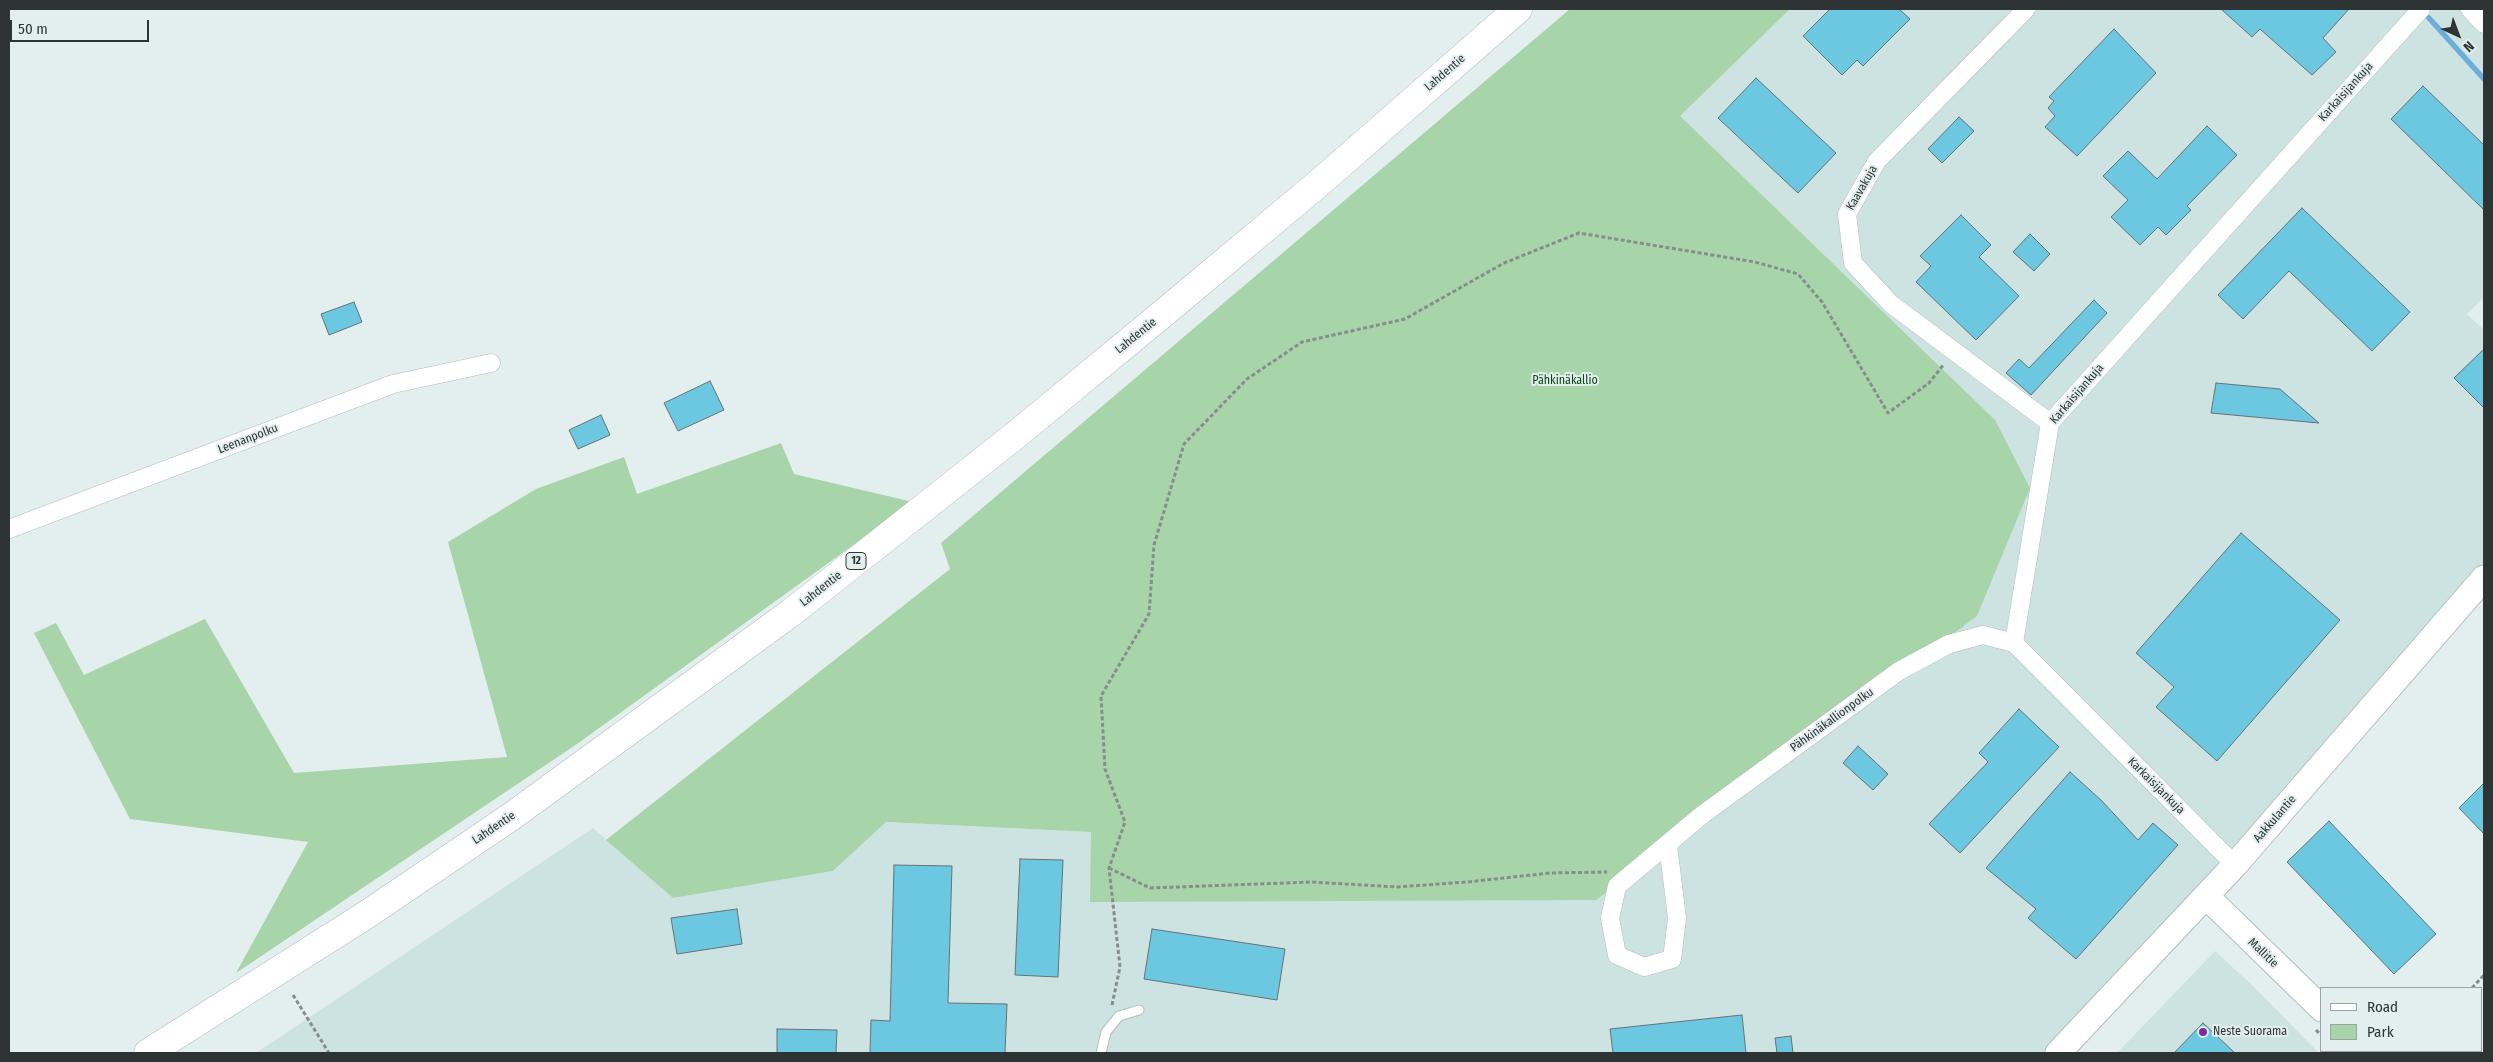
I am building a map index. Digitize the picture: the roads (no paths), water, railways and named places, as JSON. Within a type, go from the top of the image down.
[{"type":"highway","name":"Lahdentie","points":[[148,1053],[366,915],[512,816],[792,612],[1017,434],[1159,317],[1319,183],[1518,9]]},
{"type":"street","name":"Kaavakuja","points":[[2026,9],[1877,162],[1846,214],[1853,263],[1891,304],[2050,423]]},
{"type":"street","name":"Karkaisijankuja","points":[[2235,865],[2014,643],[2050,423],[2421,9]]},
{"type":"street","points":[[2470,9],[2484,24]]},
{"type":"street","name":"Leenanpolku","points":[[9,529],[393,384],[491,363]]},
{"type":"street","name":"Aakkulantie","points":[[2058,1053],[2235,865],[2484,578]]},
{"type":"street","name":"Pähkinäkallionpolku","points":[[1668,845],[1677,918],[1672,959],[1644,967],[1616,955],[1610,918],[1617,886],[1702,815],[1900,671],[1949,644],[1982,635],[2014,643]]},
{"type":"street","name":"Mallitie","points":[[2206,896],[2320,1007]]},
{"type":"lane","points":[[1101,1053],[1106,1032],[1119,1016],[1139,1010]]},
{"type":"waterway","points":[[2429,18],[2484,79]]},
{"type":"place","name":"Neste Suorama","points":[[2203,1032]]},
{"type":"park label","name":"Pähkinäkallio","points":[[1565,381]]}]
